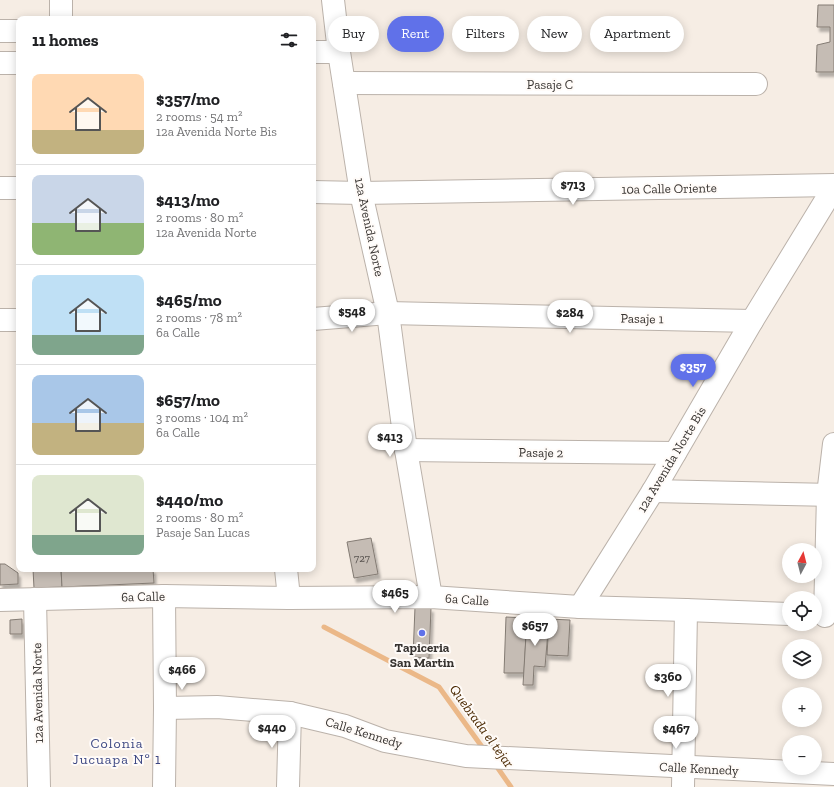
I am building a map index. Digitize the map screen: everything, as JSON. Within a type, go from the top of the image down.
[{"type":"street","points":[[61,0],[61,16]]},
{"type":"street","name":"12a Avenida Norte","points":[[333,0],[335,16]]},
{"type":"street","points":[[0,31],[16,31]]},
{"type":"street","points":[[316,52],[328,52]]},
{"type":"street","name":"12a Avenida Norte","points":[[339,52],[362,193],[388,313],[406,450],[431,597]]},
{"type":"street","points":[[0,63],[16,63]]},
{"type":"street","name":"Pasaje C","points":[[344,83],[756,84]]},
{"type":"street","name":"10a Calle Oriente","points":[[316,192],[362,193],[834,186]]},
{"type":"street","name":"12a Avenida Norte Bis","points":[[580,607],[653,491],[752,321],[834,186]]},
{"type":"street","points":[[0,188],[16,188]]},
{"type":"street","name":"Pasaje 1","points":[[316,319],[388,313],[752,321]]},
{"type":"street","points":[[0,320],[16,320]]},
{"type":"street","points":[[825,616],[834,444]]},
{"type":"street","name":"Pasaje 2","points":[[406,450],[675,453]]},
{"type":"street","points":[[653,491],[831,495]]},
{"type":"street","points":[[286,572],[289,598]]},
{"type":"street","points":[[164,596],[164,787]]},
{"type":"street","name":"6a Calle","points":[[0,600],[164,596],[289,598],[431,597],[580,607],[782,614]]},
{"type":"street","name":"12a Avenida Norte","points":[[35,598],[39,787]]},
{"type":"street","points":[[684,777],[686,610]]},
{"type":"street","name":"Calle Kennedy","points":[[165,708],[217,707],[290,713],[345,726],[385,741],[491,758],[684,777],[834,774]]},
{"type":"street","points":[[288,787],[290,713]]},
{"type":"building","points":[[818,5],[834,5],[834,72],[816,72],[817,45],[830,42],[830,27],[817,27]]},
{"type":"building","points":[[371,538],[378,574],[354,578],[347,542]]},
{"type":"building","points":[[0,564],[5,564],[18,573],[18,584],[0,585]]},
{"type":"building","points":[[33,572],[61,572],[62,587],[34,588]]},
{"type":"building","points":[[61,572],[153,572],[154,583],[62,587]]},
{"type":"building","name":"Tapiceria San Martin","points":[[415,607],[431,608],[429,658],[413,657]]},
{"type":"building","points":[[506,617],[527,618],[524,673],[504,673]]},
{"type":"building","points":[[527,618],[549,619],[545,667],[534,666],[533,685],[523,685]]},
{"type":"building","points":[[22,619],[22,634],[10,634],[10,620]]},
{"type":"building","points":[[549,619],[570,620],[568,656],[547,655]]},
{"type":"waterway","name":"Quebrada el tejar","points":[[324,627],[439,687],[485,751]]},
{"type":"waterway","name":"Quebrada el tejar","points":[[495,764],[511,787]]},
{"type":"place","name":"Tapiceria San Martin","points":[[422,633]]},
{"type":"district","name":"Colonia Jucuapa Nº 1","points":[[117,752]]}]
